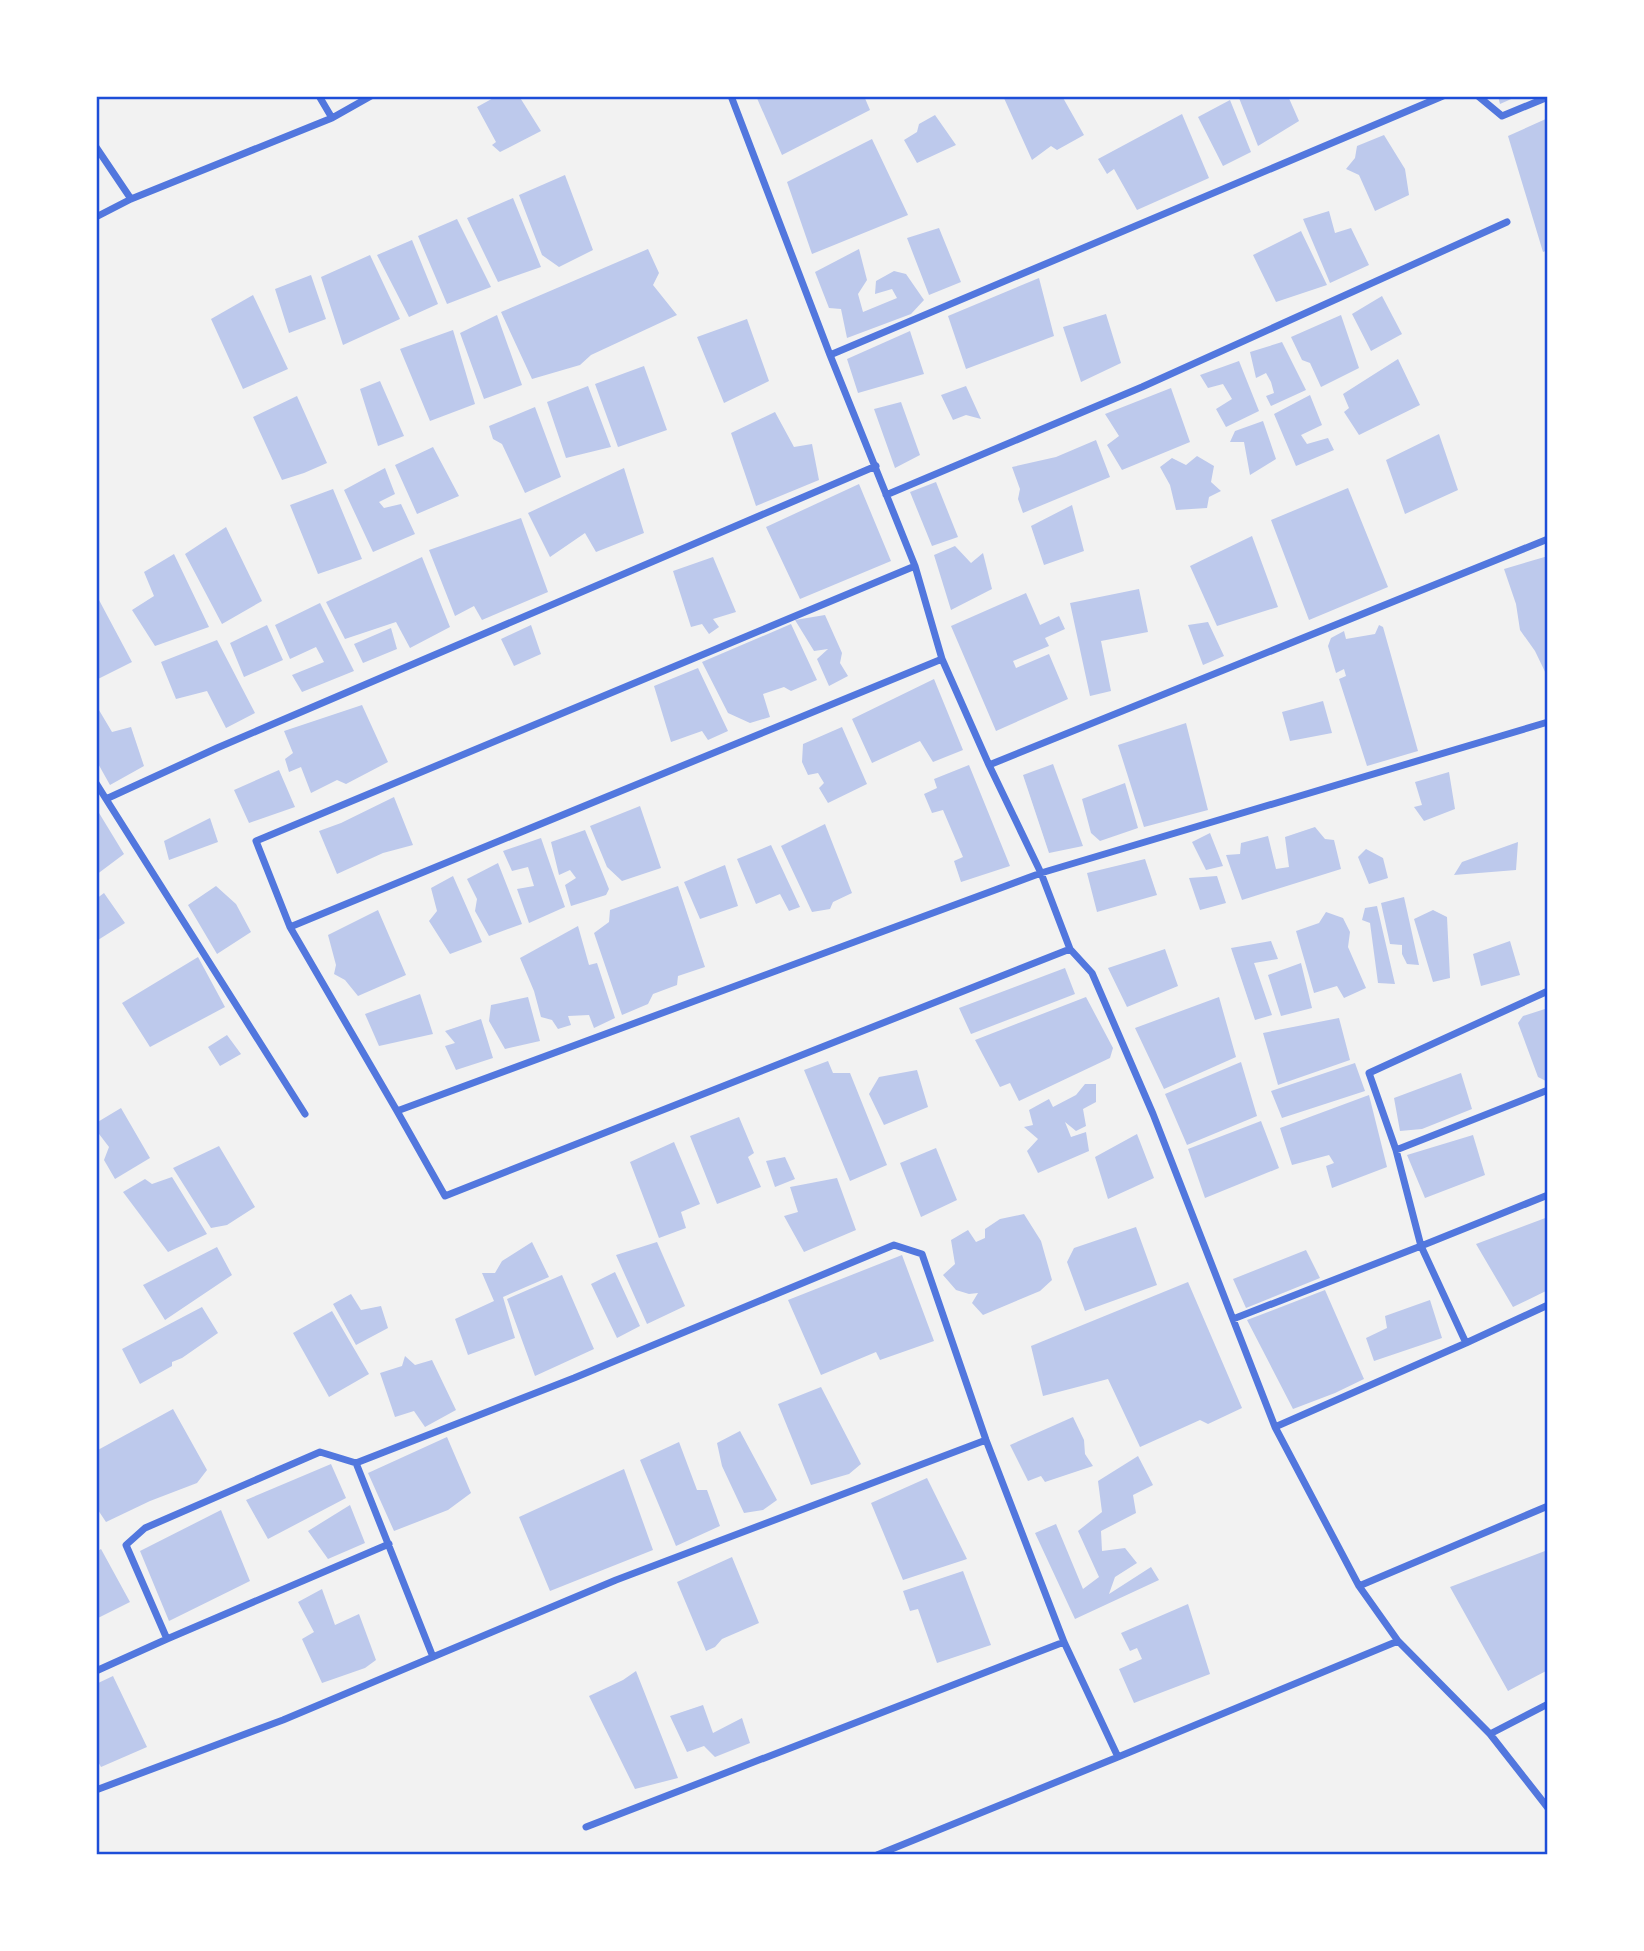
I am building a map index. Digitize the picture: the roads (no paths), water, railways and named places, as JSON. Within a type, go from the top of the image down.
[{"type":"street","points":[[319,96],[332,118]]},
{"type":"street","points":[[96,217],[131,199],[332,118],[371,96]]},
{"type":"street","points":[[731,96],[830,355],[915,566],[942,659],[1041,873],[1070,949],[1092,973],[1153,1114],[1275,1427],[1359,1586],[1398,1641],[1490,1734],[1548,1808]]},
{"type":"street","points":[[830,355],[1443,96]]},
{"type":"street","points":[[1478,96],[1502,116],[1548,97]]},
{"type":"street","points":[[96,147],[131,199]]},
{"type":"street","points":[[886,495],[1142,387],[1507,222]]},
{"type":"street","points":[[106,799],[217,748],[876,466]]},
{"type":"street","points":[[989,765],[1548,539]]},
{"type":"street","points":[[915,566],[256,841],[290,927],[445,1196],[1070,949]]},
{"type":"street","points":[[290,927],[942,659]]},
{"type":"street","points":[[397,1111],[1041,873],[1548,722]]},
{"type":"street","points":[[96,783],[305,1114]]},
{"type":"street","points":[[1466,1343],[1421,1246],[1396,1150],[1369,1073],[1548,991]]},
{"type":"street","points":[[1396,1150],[1548,1090]]},
{"type":"street","points":[[1233,1319],[1548,1195]]},
{"type":"street","points":[[167,1639],[126,1545],[145,1528],[320,1452],[356,1463],[575,1378],[894,1245],[922,1254],[986,1440],[1065,1642],[1118,1757]]},
{"type":"street","points":[[1275,1427],[1548,1304]]},
{"type":"street","points":[[96,1790],[283,1720],[616,1580],[986,1440]]},
{"type":"street","points":[[356,1463],[433,1657]]},
{"type":"street","points":[[1359,1586],[1548,1506]]},
{"type":"street","points":[[96,1671],[389,1544]]},
{"type":"street","points":[[877,1855],[1398,1641]]},
{"type":"street","points":[[586,1826],[1065,1642]]},
{"type":"street","points":[[1490,1734],[1548,1704]]}]
